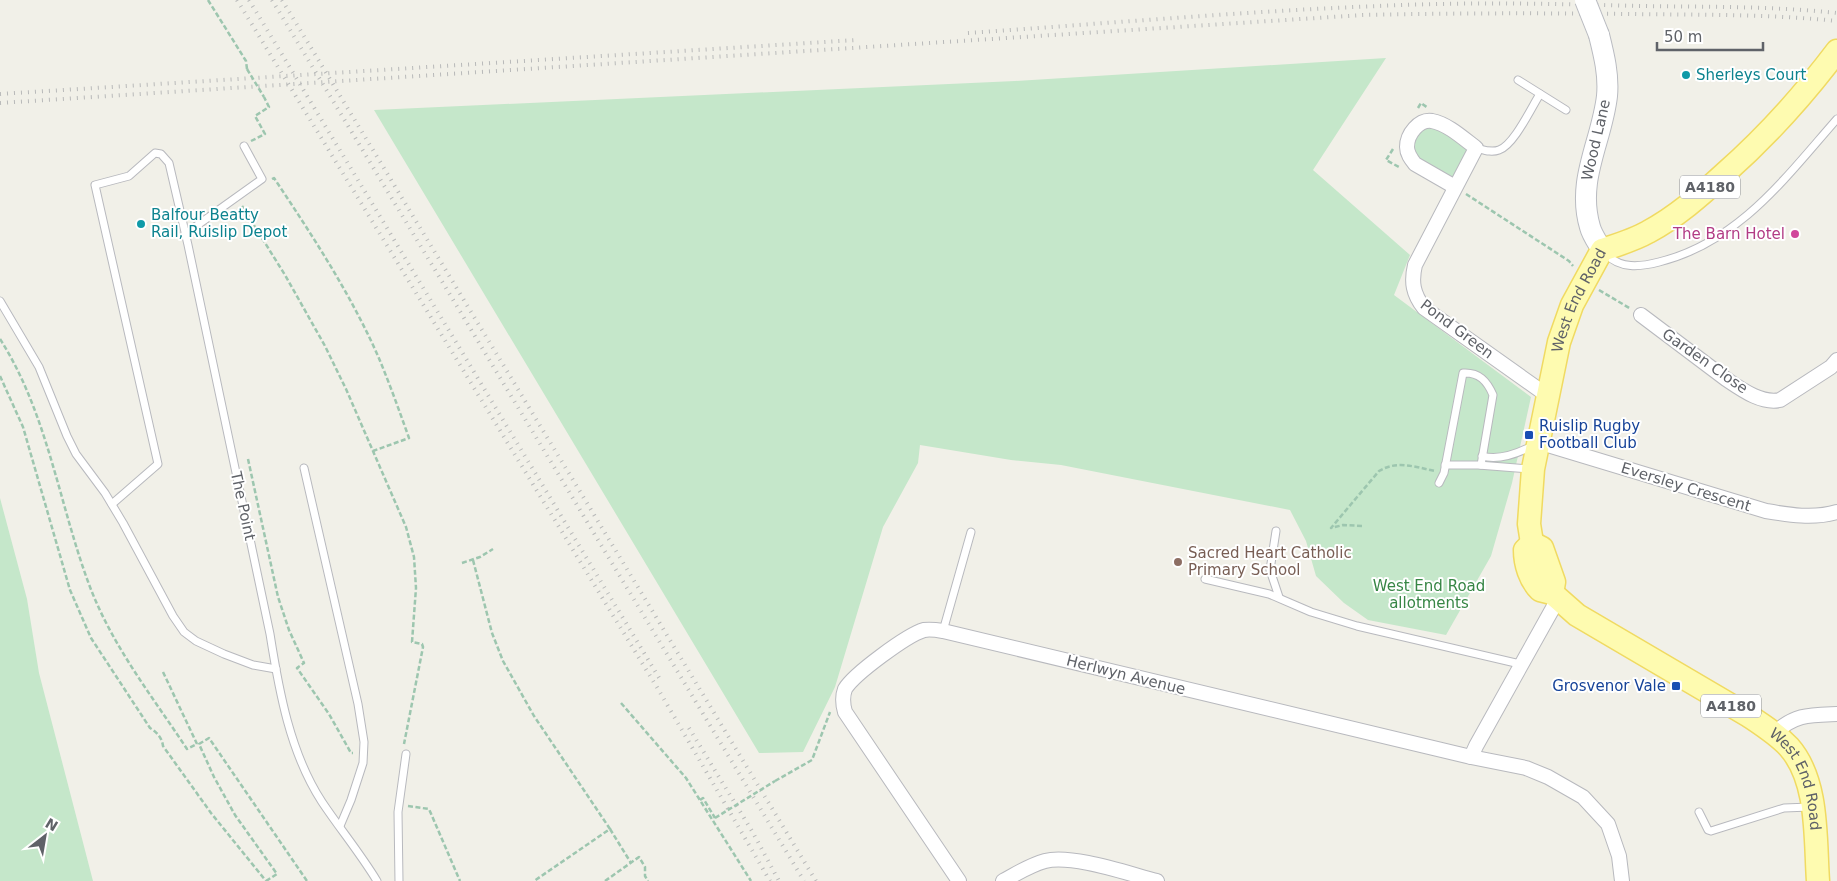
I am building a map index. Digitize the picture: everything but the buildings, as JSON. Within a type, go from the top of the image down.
[{"type":"main road","name":"West End Road","points":[[1818,881],[1813,807],[1808,781],[1800,764],[1789,748],[1774,733],[1749,716],[1576,615],[1555,596],[1554,582],[1542,548],[1532,543],[1529,524],[1533,469],[1556,356],[1565,323],[1580,290],[1602,250],[1647,233],[1684,209],[1736,164],[1770,130],[1837,51]]},
{"type":"street","name":"Wood Lane","points":[[1585,0],[1599,35],[1604,55],[1607,95],[1584,198],[1590,229],[1602,250]]},
{"type":"street","points":[[1455,187],[1416,164],[1408,153],[1408,141],[1417,125],[1429,121],[1441,124],[1476,148]]},
{"type":"street","name":"Pond Green","points":[[1476,148],[1415,265],[1412,282],[1416,299],[1424,308],[1548,396]]},
{"type":"street","name":"Garden Close","points":[[1641,315],[1726,380],[1740,389],[1772,402],[1780,400],[1831,367],[1837,360]]},
{"type":"street","name":"Eversley Crescent","points":[[1538,442],[1766,511],[1812,516],[1837,512]]},
{"type":"street","points":[[1471,757],[1555,596]]},
{"type":"street","name":"Herlwyn Avenue","points":[[842,703],[846,689],[862,672],[910,636],[925,630],[943,630],[1471,757],[1526,768],[1548,777],[1583,797],[1608,824],[1619,856],[1622,881]]},
{"type":"street","points":[[842,703],[845,712],[959,881]]},
{"type":"street","points":[[1774,733],[1799,717],[1837,714]]},
{"type":"street","points":[[1003,881],[1046,860],[1066,859],[1157,881]]},
{"type":"lane","points":[[1518,80],[1566,110]]},
{"type":"lane","points":[[1476,148],[1492,152],[1505,148],[1540,94]]},
{"type":"lane","points":[[1602,250],[1616,262],[1634,266],[1645,266],[1676,258],[1707,244],[1743,220],[1775,190],[1837,119]]},
{"type":"lane","points":[[186,234],[262,178],[244,146]]},
{"type":"lane","name":"The Point","points":[[112,504],[158,464],[94,185],[129,176],[155,153],[161,154],[169,163],[186,234],[289,726],[299,758],[321,801],[377,881]]},
{"type":"lane","points":[[0,301],[39,368],[66,436],[76,454],[112,504],[173,616],[184,632],[196,641],[224,654],[253,664],[276,669]]},
{"type":"lane","points":[[1440,483],[1444,473],[1463,372],[1473,372],[1480,376],[1489,385],[1493,395],[1481,465]]},
{"type":"lane","points":[[1482,456],[1492,459],[1522,451],[1538,442]]},
{"type":"lane","points":[[1445,465],[1481,465],[1533,469]]},
{"type":"lane","points":[[304,468],[358,704],[364,742],[361,773],[340,826]]},
{"type":"lane","points":[[1276,531],[1270,570],[1279,597]]},
{"type":"lane","points":[[943,630],[971,532]]},
{"type":"lane","points":[[1205,579],[1279,597],[1311,612],[1357,626],[1520,664]]},
{"type":"lane","points":[[399,881],[399,806],[406,754]]},
{"type":"lane","points":[[1699,812],[1708,830],[1711,831],[1784,808],[1813,807]]},
{"type":"path","points":[[208,0],[246,61],[247,69],[269,107],[255,116],[265,134],[255,138]]},
{"type":"path","points":[[267,182],[274,178],[332,269],[378,355],[397,403],[409,438],[373,451]]},
{"type":"path","points":[[1455,187],[1569,261],[1574,268]]},
{"type":"path","points":[[239,202],[307,312],[346,389],[406,528],[414,557],[416,588],[412,642],[422,644],[423,647],[402,750],[406,754]]},
{"type":"path","points":[[1599,290],[1641,315]]},
{"type":"path","points":[[0,339],[25,386],[36,412],[84,568],[100,610],[124,656],[187,749],[209,738],[307,881]]},
{"type":"path","points":[[0,376],[23,427],[70,590],[91,638],[150,728],[162,740],[162,746],[206,806],[266,881],[277,874],[232,809],[163,672]]},
{"type":"path","points":[[248,460],[278,597],[289,630],[304,663],[297,668],[351,753],[363,751]]},
{"type":"path","points":[[1362,526],[1343,525],[1331,528],[1379,471],[1388,465],[1396,464],[1444,473]]},
{"type":"path","points":[[462,563],[473,560],[493,549]]},
{"type":"path","points":[[473,560],[492,633],[503,661],[534,716],[631,863]]},
{"type":"path","points":[[621,703],[680,772],[700,800],[750,881]]},
{"type":"path","points":[[700,800],[703,798],[715,818],[793,769],[812,760],[832,708],[842,703]]},
{"type":"path","points":[[399,806],[429,809],[460,881]]},
{"type":"path","points":[[534,881],[610,829]]},
{"type":"path","points":[[605,881],[639,857],[645,867],[645,876],[648,881]]},
{"type":"green space","name":"West End Road allotments","points":[[1386,58],[1313,170],[1410,255],[1394,295],[1531,397],[1512,483],[1491,556],[1446,635],[1368,620],[1344,603],[1316,576],[1306,541],[1290,510],[1061,465],[1011,460],[920,445],[918,463],[883,527],[835,687],[803,752],[759,753],[374,110],[1015,81]]},
{"type":"green space","points":[[1423,122],[1476,148],[1455,187],[1415,164],[1408,141]]},
{"type":"green space","points":[[0,498],[27,599],[39,673],[93,881],[0,881]]},
{"type":"railway","points":[[237,0],[658,689],[770,881]]},
{"type":"railway","points":[[249,0],[661,681]]},
{"type":"railway","points":[[272,0],[804,881]]},
{"type":"railway","points":[[282,0],[816,881]]},
{"type":"railway","points":[[968,33],[1241,13],[1434,4],[1739,7],[1837,13]]},
{"type":"railway","points":[[0,103],[1363,15],[1531,13],[1709,15],[1786,17],[1837,21]]},
{"type":"railway","points":[[0,94],[856,40]]},
{"type":"railway","points":[[689,728],[752,831],[779,881]]},
{"type":"place","name":"Sherleys Court","points":[[1686,75]]},
{"type":"place","name":"Balfour Beatty Rail, Ruislip Depot","points":[[141,224]]},
{"type":"place","name":"The Barn Hotel","points":[[1795,234]]},
{"type":"place","name":"Ruislip Rugby Football Club","points":[[1529,435]]},
{"type":"place","name":"Sacred Heart Catholic Primary School","points":[[1178,562]]},
{"type":"place","name":"Grosvenor Vale","points":[[1676,686]]}]
